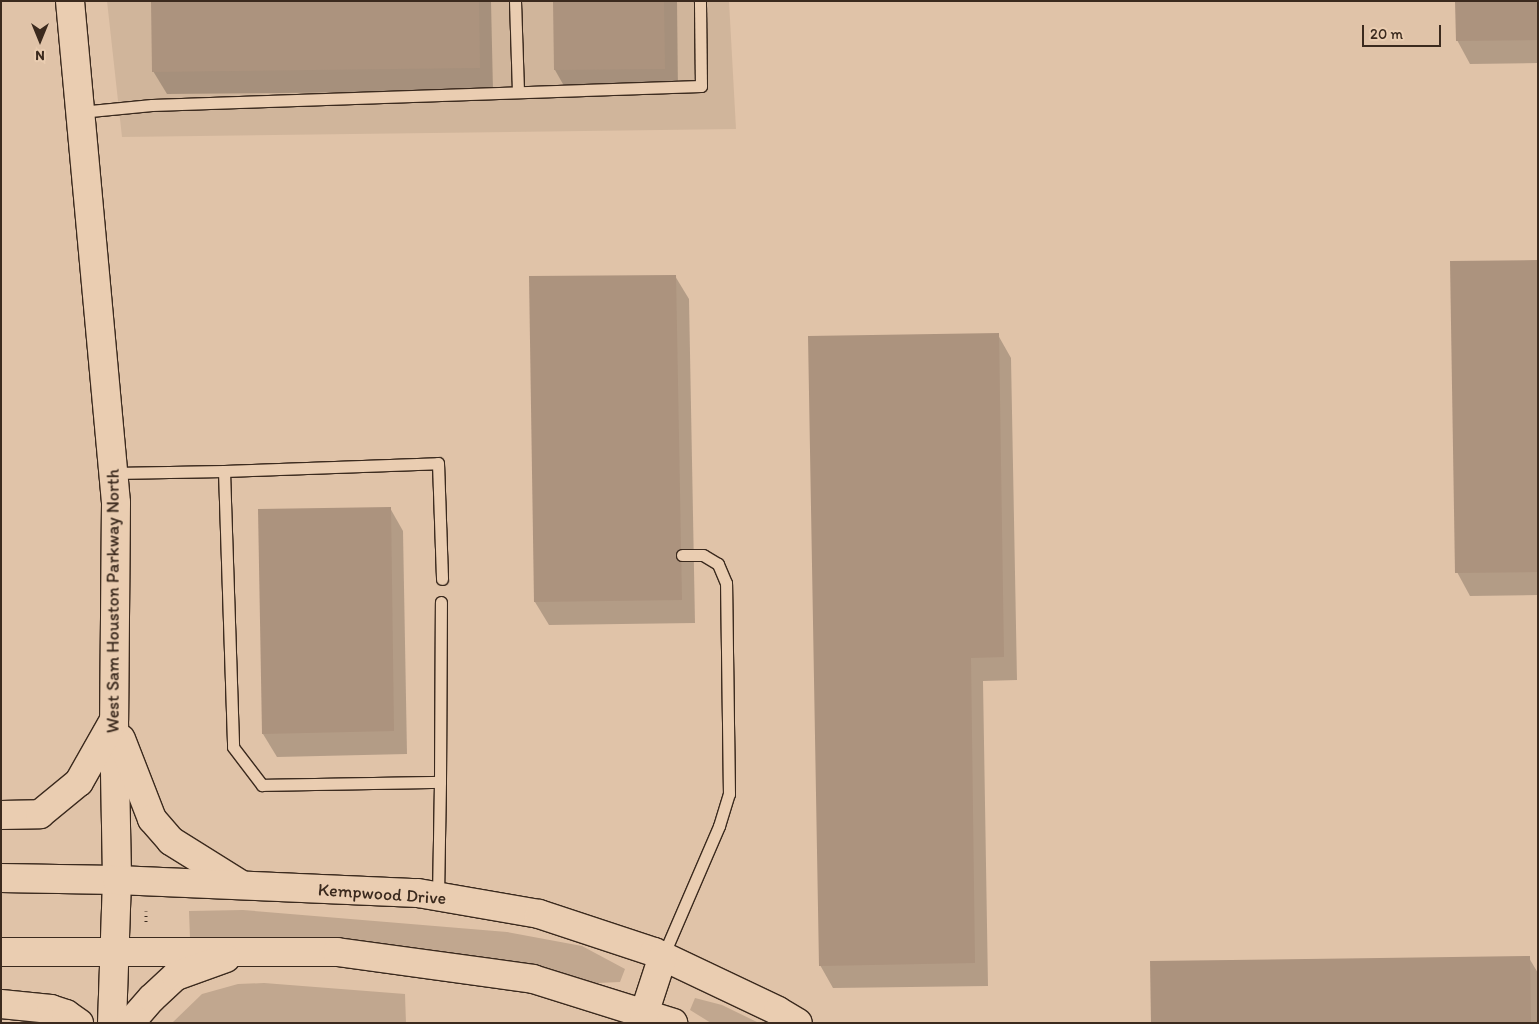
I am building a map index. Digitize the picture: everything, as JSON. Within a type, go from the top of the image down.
[{"type":"main road","name":"West Sam Houston Parkway North","points":[[70,1],[116,503],[114,721],[117,880],[112,1023]]},
{"type":"main road","points":[[1,815],[40,814],[80,782],[114,721]]},
{"type":"main road","points":[[114,721],[152,819],[171,841],[242,886]]},
{"type":"main road","name":"Kempwood Drive","points":[[1,878],[117,880],[418,893],[539,914],[663,956],[778,1011],[798,1023]]},
{"type":"main road","points":[[1,952],[336,952],[533,979],[643,1018],[673,1023]]},
{"type":"main road","points":[[130,1023],[152,998],[176,976],[242,952]]},
{"type":"main road","points":[[643,1018],[663,956]]},
{"type":"main road","points":[[1,1004],[51,1009],[66,1014],[80,1023]]},
{"type":"lane","points":[[515,1],[518,91]]},
{"type":"lane","points":[[80,112],[152,105],[701,86],[700,1]]},
{"type":"lane","points":[[114,473],[438,463],[442,579]]},
{"type":"lane","points":[[224,470],[233,747],[262,785],[440,782]]},
{"type":"lane","points":[[663,956],[719,826],[729,794],[726,583],[718,564],[703,555],[682,555]]},
{"type":"lane","points":[[438,896],[441,602]]},
{"type":"shaded area","points":[[107,1],[729,1],[736,129],[122,137]]},
{"type":"shaded area","points":[[243,910],[507,932],[582,946],[625,969],[620,982],[597,983],[509,964],[377,943],[247,938],[190,939],[189,911]]},
{"type":"shaded area","points":[[264,983],[405,994],[406,1023],[172,1023],[202,994],[238,984]]},
{"type":"shaded area","points":[[695,998],[722,1005],[759,1023],[711,1023],[690,1010]]},
{"type":"building","points":[[151,1],[479,1],[480,68],[152,72]]},
{"type":"building","points":[[553,1],[664,1],[665,69],[554,70]]},
{"type":"building","points":[[1455,1],[1538,1],[1538,40],[1456,41]]},
{"type":"building","points":[[1538,260],[1538,572],[1455,573],[1450,261]]},
{"type":"building","points":[[676,275],[682,600],[534,602],[529,276]]},
{"type":"building","points":[[999,333],[1004,657],[971,658],[975,963],[819,966],[808,336]]},
{"type":"building","points":[[391,507],[394,731],[262,734],[258,509]]},
{"type":"building","points":[[1530,956],[1531,1023],[1151,1023],[1150,961]]}]
